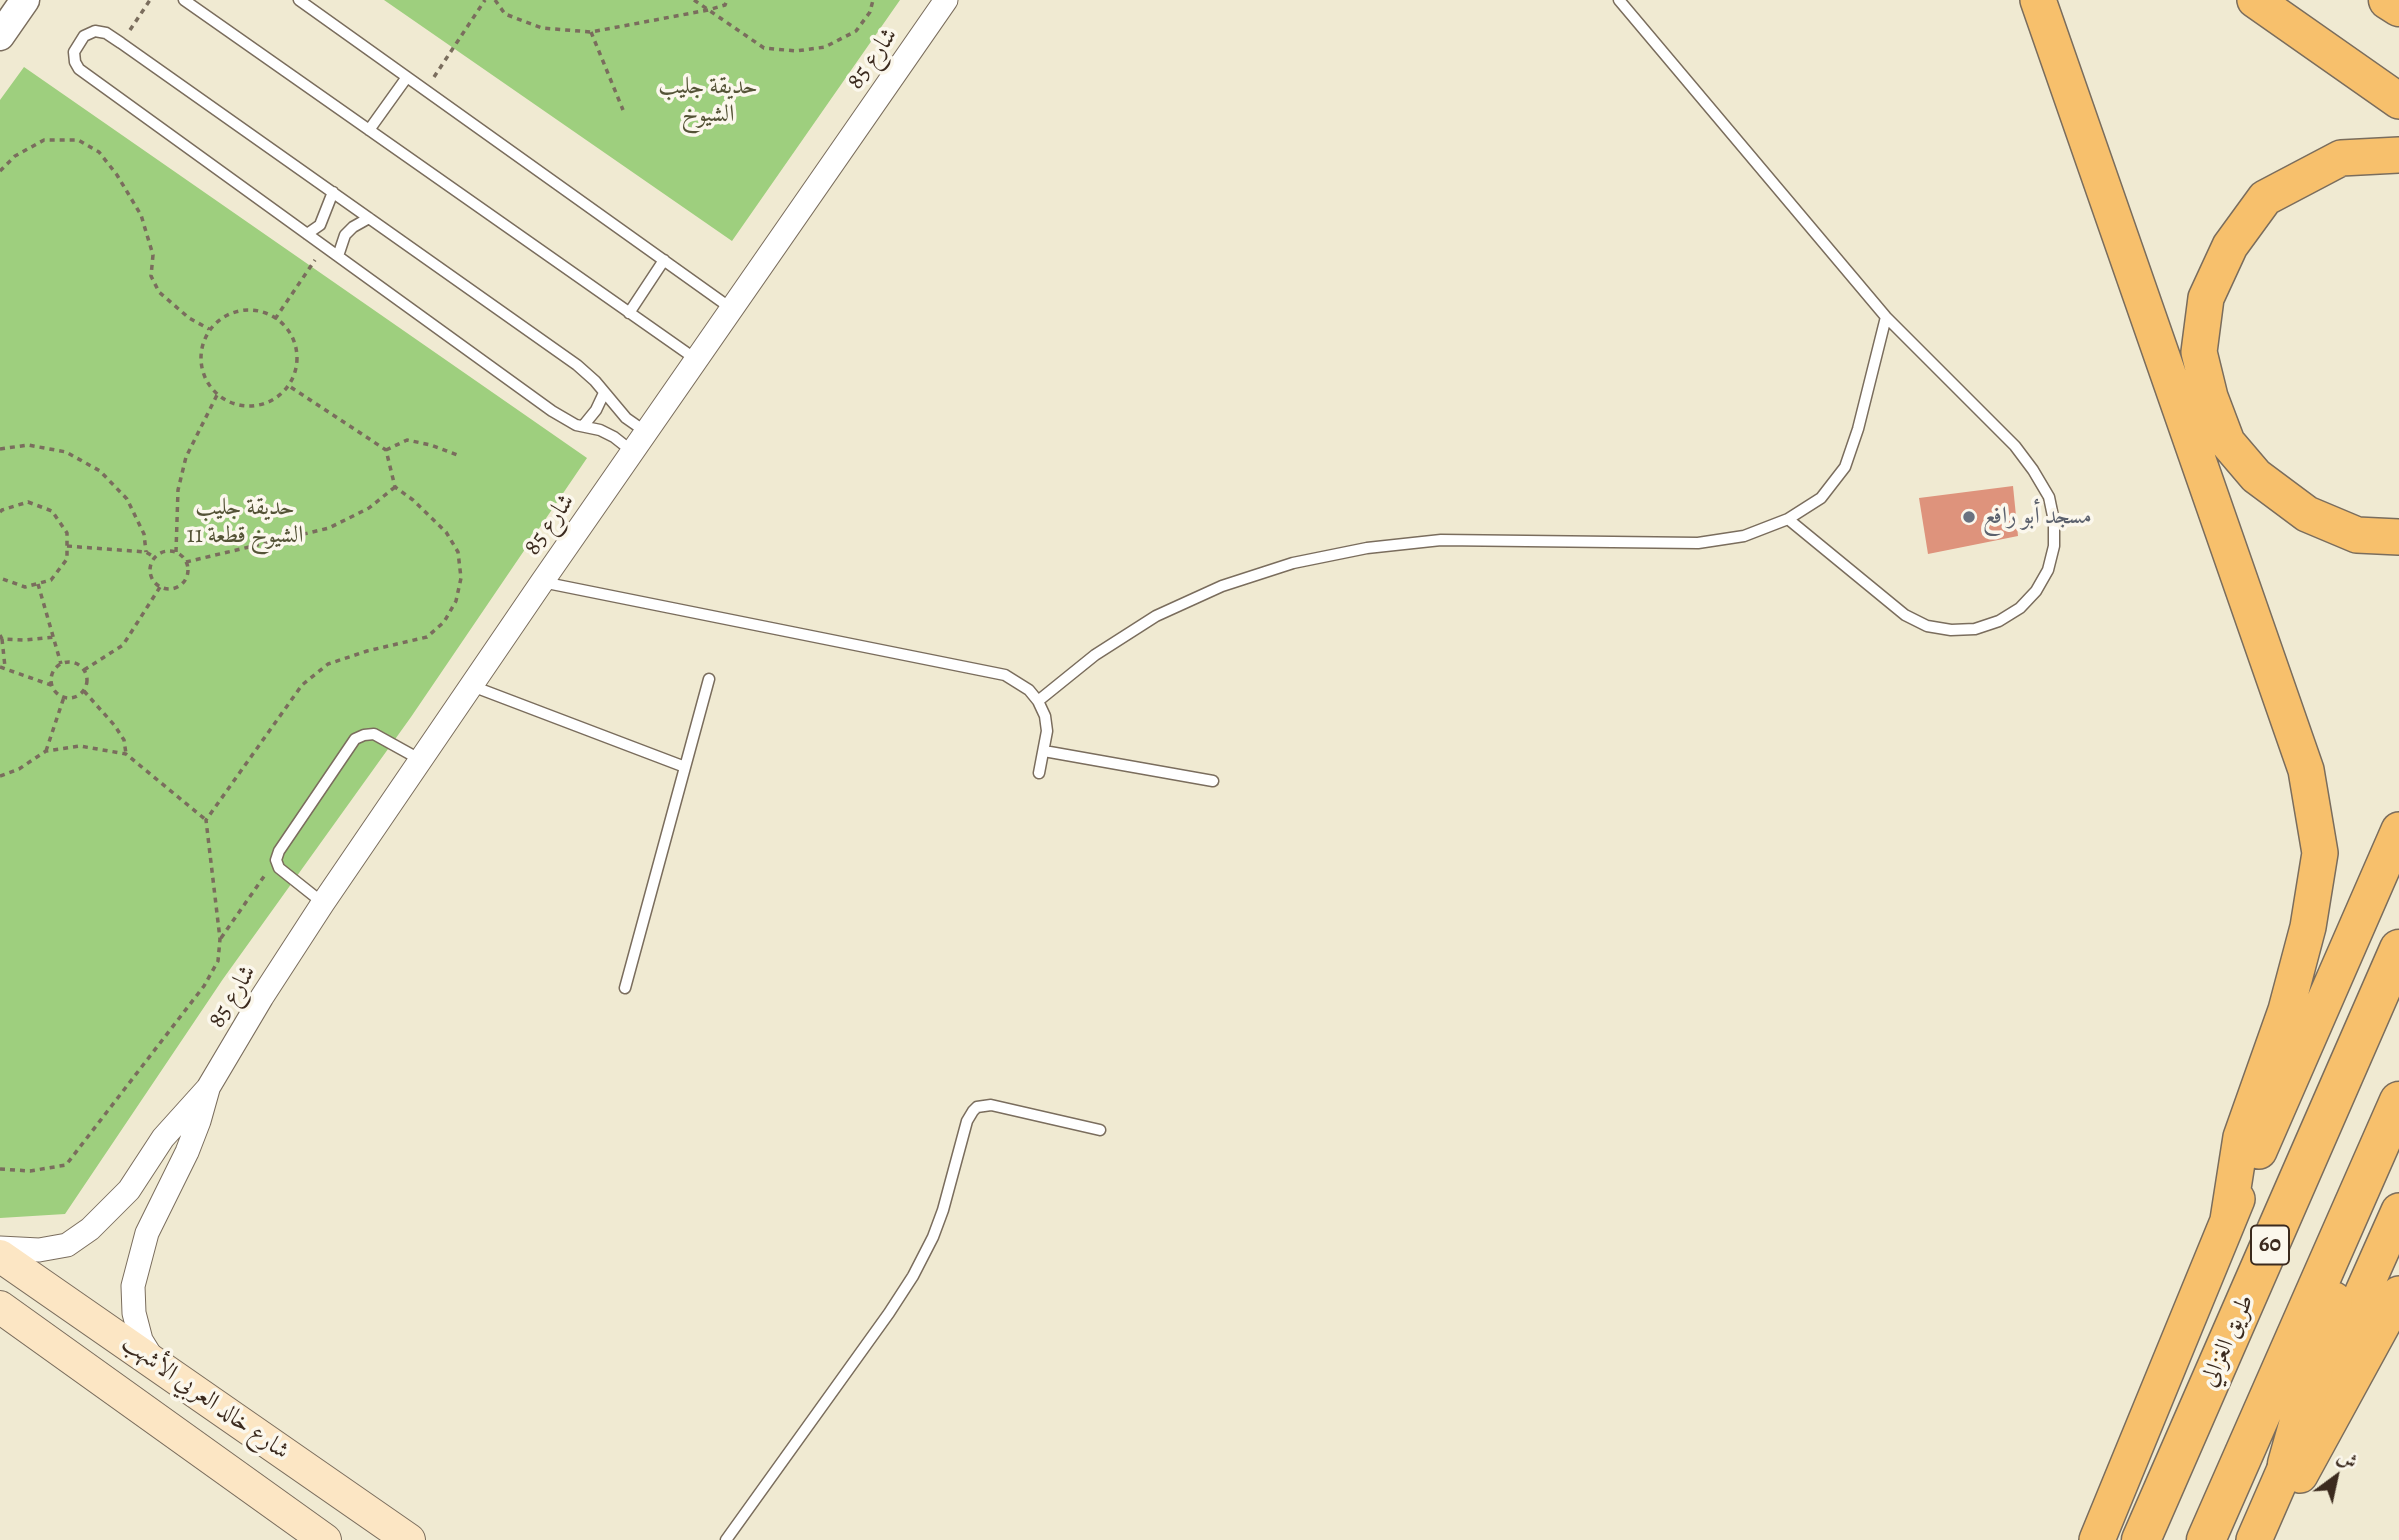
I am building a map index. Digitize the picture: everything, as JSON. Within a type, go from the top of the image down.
[{"type":"highway","points":[[2388,0],[2399,7]]},
{"type":"highway","name":"طريق الغزالي","points":[[2141,1540],[2399,949]]},
{"type":"highway","name":"60","points":[[2206,1540],[2399,1101]]},
{"type":"highway","points":[[2287,1464],[2370,1169]]},
{"type":"main road","points":[[2038,0],[2306,771],[2318,839],[2320,853],[2308,927],[2286,1010],[2241,1137],[2228,1220]]},
{"type":"main road","points":[[2255,0],[2399,101]]},
{"type":"main road","points":[[2399,155],[2341,158],[2265,198],[2230,246],[2206,298],[2199,352],[2210,397],[2227,442],[2256,476],[2307,514],[2357,534],[2399,537]]},
{"type":"main road","points":[[2097,1540],[2228,1220],[2399,830]]},
{"type":"main road","points":[[2254,1540],[2399,1212]]},
{"type":"main road","name":"شارع خالد العربي الأشهب","points":[[0,1256],[409,1540]]},
{"type":"main road","points":[[2265,1540],[2399,1294]]},
{"type":"main road","name":"شارع خالد العربي الأشهب","points":[[0,1307],[325,1540]]},
{"type":"street","points":[[0,36],[25,0]]},
{"type":"street","name":"شارع 85","points":[[0,1248],[38,1250],[67,1244],[90,1228],[129,1189],[163,1138],[208,1088],[262,997],[323,903],[946,0]]},
{"type":"street","name":"شارع 85","points":[[155,1364],[141,1340],[134,1313],[133,1286],[147,1233],[187,1153],[208,1088]]},
{"type":"lane","points":[[184,0],[697,360]]},
{"type":"lane","points":[[299,0],[732,309]]},
{"type":"lane","points":[[1619,0],[1886,317],[1997,426],[2033,470],[2049,498],[2054,521],[2054,546],[2048,569],[2036,591],[2020,608],[1999,621],[1975,629],[1951,630],[1927,626],[1905,615],[1787,519]]},
{"type":"lane","points":[[633,452],[607,433],[583,426],[552,411],[79,69],[74,52],[83,36],[95,31],[106,33],[121,43],[578,365],[626,418],[646,432]]},
{"type":"lane","points":[[369,130],[407,77]]},
{"type":"lane","points":[[307,234],[320,225],[332,192]]},
{"type":"lane","points":[[338,256],[345,235],[369,218]]},
{"type":"lane","points":[[629,313],[664,261]]},
{"type":"lane","points":[[1038,701],[1095,655],[1157,617],[1222,586],[1293,563],[1367,548],[1441,540],[1698,543],[1744,536],[1787,519],[1821,498],[1844,467],[1858,429],[1886,317]]},
{"type":"lane","points":[[583,426],[596,410],[604,393]]},
{"type":"lane","points":[[542,582],[1005,675],[1023,685],[1038,701],[1045,716],[1047,732],[1039,772]]},
{"type":"lane","points":[[625,988],[709,679]]},
{"type":"lane","points":[[472,686],[685,767]]},
{"type":"lane","points":[[323,903],[279,868],[276,860],[279,851],[355,739],[374,734],[421,760]]},
{"type":"lane","points":[[1044,751],[1213,781]]},
{"type":"lane","points":[[726,1540],[913,1276],[943,1210],[972,1111],[977,1107],[991,1105],[1100,1130]]},
{"type":"path","points":[[121,43],[150,0]]},
{"type":"path","points":[[426,90],[485,0]]},
{"type":"path","points":[[495,0],[505,14],[542,28],[592,32],[708,10],[725,5],[727,0]]},
{"type":"path","points":[[694,0],[764,48],[796,51],[825,47],[856,31],[870,12],[873,0]]},
{"type":"path","points":[[592,32],[623,110]]},
{"type":"path","points":[[0,171],[15,156],[44,140],[78,140],[99,152],[117,175],[141,215],[153,255],[151,276],[159,292],[188,318],[209,329]]},
{"type":"path","points":[[275,319],[324,246]]},
{"type":"path","points":[[233,311],[264,311],[275,319],[289,329],[298,358],[289,386],[265,404],[234,405],[209,387],[200,358],[209,329],[233,311]]},
{"type":"path","points":[[0,1169],[30,1171],[66,1165],[204,986],[218,961],[220,939],[206,820],[302,685],[328,664],[427,637],[444,622],[456,601],[461,578],[458,552],[446,532],[413,500],[395,487],[386,450],[289,386]]},
{"type":"path","points":[[176,552],[160,553],[154,558],[150,568],[152,579],[160,587],[178,587],[185,580],[188,571],[186,562],[176,552],[178,490],[186,457],[218,393]]},
{"type":"path","points":[[386,450],[407,440],[431,445],[460,456]]},
{"type":"path","points":[[0,449],[28,445],[66,452],[100,471],[127,499],[144,534],[146,552]]},
{"type":"path","points":[[186,562],[329,528],[369,508],[395,487]]},
{"type":"path","points":[[0,512],[28,502],[52,511],[68,533],[67,559],[51,580],[25,587],[0,578]]},
{"type":"path","points":[[67,546],[146,552],[154,558]]},
{"type":"path","points":[[38,584],[61,664]]},
{"type":"path","points":[[84,670],[123,645],[160,587]]},
{"type":"path","points":[[51,685],[2,667],[1,637],[25,640],[54,637]]},
{"type":"path","points":[[74,662],[84,670],[87,680],[84,691],[75,697],[64,698],[56,693],[51,685],[52,672],[61,664],[74,662]]},
{"type":"path","points":[[84,691],[115,726],[124,740],[125,754]]},
{"type":"path","points":[[46,751],[64,698]]},
{"type":"path","points":[[0,776],[46,751],[80,746],[125,754],[206,820]]},
{"type":"path","points":[[220,939],[254,889]]},
{"type":"green space","name":"حديقة جليب الشيوخ","points":[[384,0],[900,0],[732,241]]},
{"type":"green space","name":"حديقة جليب الشيوخ قطعة 11","points":[[24,67],[587,458],[411,717],[223,979],[65,1214],[0,1218],[0,100]]},
{"type":"building","name":"مسجد أبو رافع","points":[[2013,486],[2018,536],[1928,554],[1919,498]]},
{"type":"place","name":"مسجد أبو رافع","points":[[1969,517]]}]
